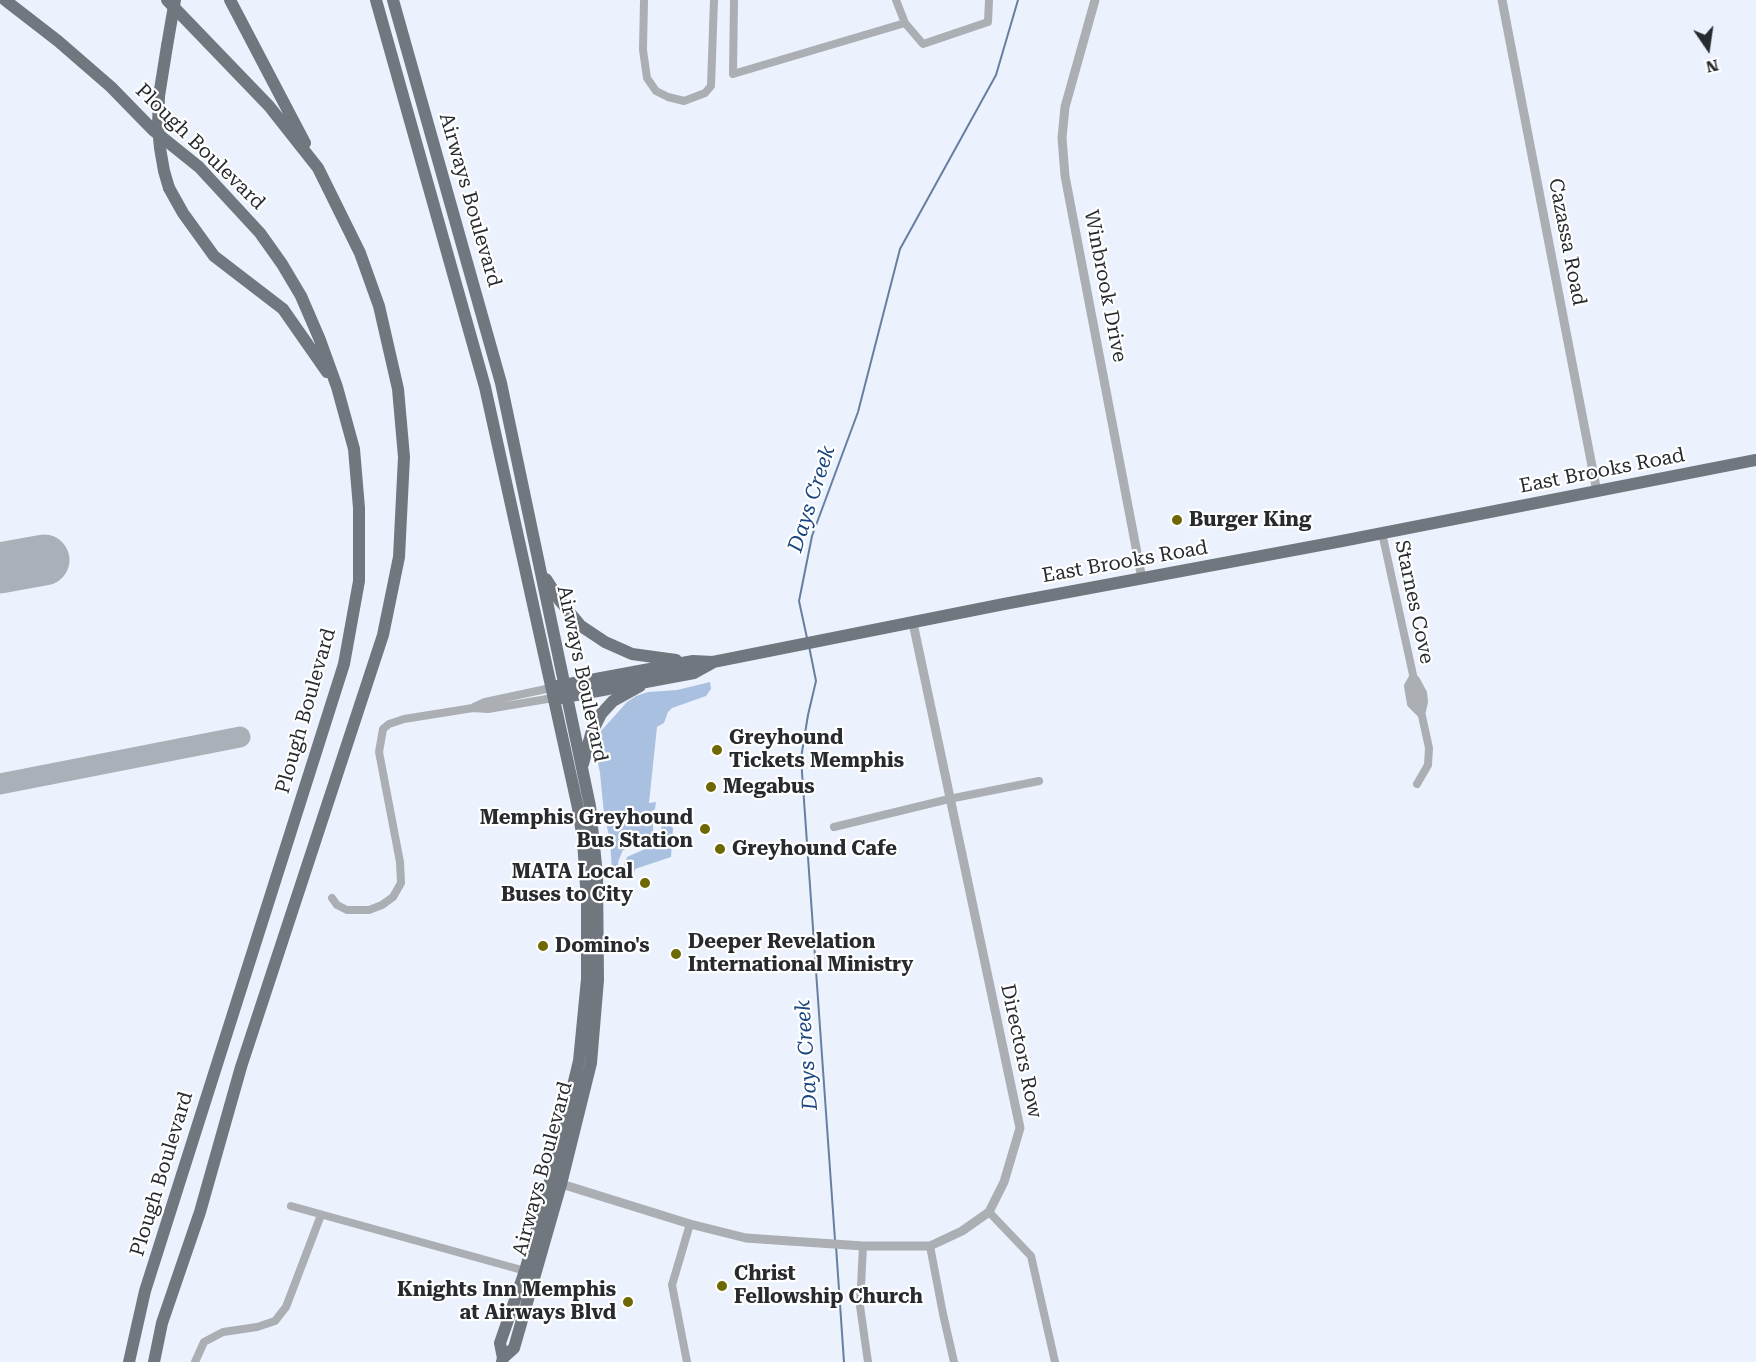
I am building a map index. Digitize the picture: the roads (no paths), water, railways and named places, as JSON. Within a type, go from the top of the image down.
[{"type":"main road","name":"Plough Boulevard","points":[[5,0],[58,41],[111,87],[153,129],[199,167],[260,233],[301,296],[320,340],[354,449],[359,508],[359,581],[344,664],[145,1291],[129,1362]]},
{"type":"main road","points":[[167,0],[269,106],[318,168]]},
{"type":"main road","points":[[175,0],[159,96],[160,148],[169,188],[183,213],[214,256],[283,309],[336,387]]},
{"type":"main road","points":[[154,1362],[162,1323],[218,1154],[241,1067],[383,635],[399,557],[404,457],[398,389],[379,306],[360,254],[230,0]]},
{"type":"main road","name":"Airways Boulevard","points":[[376,0],[484,387],[559,692],[586,819],[599,902],[598,980],[591,1063],[530,1272],[500,1343],[502,1360]]},
{"type":"main road","name":"Airways Boulevard","points":[[393,0],[501,383],[542,572],[559,692],[582,772],[586,819]]},
{"type":"main road","name":"East Brooks Road","points":[[559,692],[693,661],[713,662],[784,649],[1016,602],[1756,460]]},
{"type":"main road","points":[[542,572],[570,614],[581,626],[605,642],[617,649],[647,658],[693,661]]},
{"type":"main road","name":"East Brooks Road","points":[[559,692],[650,682],[694,673],[713,662]]},
{"type":"main road","points":[[582,772],[591,734],[601,714],[621,696],[650,682]]},
{"type":"main road","points":[[159,1362],[162,1323]]},
{"type":"street","points":[[644,0],[643,50],[647,78],[656,90],[668,97],[684,101],[705,93],[711,86],[714,0]]},
{"type":"street","points":[[734,0],[733,74],[905,23]]},
{"type":"street","points":[[896,0],[905,23],[923,44],[988,22],[989,0]]},
{"type":"street","name":"Winbrook Drive","points":[[1095,0],[1065,107],[1062,138],[1065,176],[1142,579]]},
{"type":"street","name":"Cazassa Road","points":[[1502,0],[1597,492]]},
{"type":"street","name":"Starnes Cove","points":[[1382,533],[1413,677],[1420,684],[1423,693],[1422,715],[1430,756],[1418,784]]},
{"type":"street","name":"Directors Row","points":[[556,1182],[690,1224],[746,1238],[864,1246],[930,1246],[962,1231],[989,1212],[1004,1182],[1020,1128],[913,623]]},
{"type":"street","name":"Starnes Cove","points":[[1413,677],[1408,686],[1411,704],[1422,715]]},
{"type":"street","name":"East Brooks Road","points":[[332,898],[342,908],[357,910],[375,908],[393,897],[401,883],[401,869],[381,763],[379,745],[383,729],[397,721],[473,708],[488,710],[559,692]]},
{"type":"street","points":[[834,827],[949,799],[1040,781]]},
{"type":"street","points":[[291,1206],[530,1272]]},
{"type":"street","points":[[989,1212],[1031,1256],[1055,1362]]},
{"type":"street","points":[[195,1362],[204,1342],[223,1332],[257,1327],[275,1321],[286,1307],[321,1215]]},
{"type":"street","points":[[687,1362],[672,1285],[690,1224]]},
{"type":"street","points":[[864,1246],[860,1306],[868,1362]]},
{"type":"street","points":[[930,1246],[942,1314],[954,1362]]},
{"type":"waterway","name":"Days Creek","points":[[807,638],[799,601],[812,536],[858,412],[900,249],[996,75],[1018,0]]},
{"type":"waterway","name":"Days Creek","points":[[809,646],[816,681],[801,758],[835,1240]]},
{"type":"waterway","name":"Days Creek","points":[[836,1246],[844,1362]]},
{"type":"place","name":"Burger King","points":[[1177,520]]},
{"type":"place","name":"Greyhound Tickets Memphis","points":[[717,750]]},
{"type":"place","name":"Megabus","points":[[711,787]]},
{"type":"place","name":"Memphis Greyhound Bus Station","points":[[705,829]]},
{"type":"place","name":"Greyhound Cafe","points":[[720,849]]},
{"type":"place","name":"MATA Local Buses to City","points":[[645,883]]},
{"type":"place","name":"Domino's","points":[[543,946]]},
{"type":"place","name":"Deeper Revelation International Ministry","points":[[676,954]]},
{"type":"place","name":"Christ Fellowship Church","points":[[722,1286]]},
{"type":"place","name":"Knights Inn Memphis at Airways Blvd","points":[[628,1302]]}]
